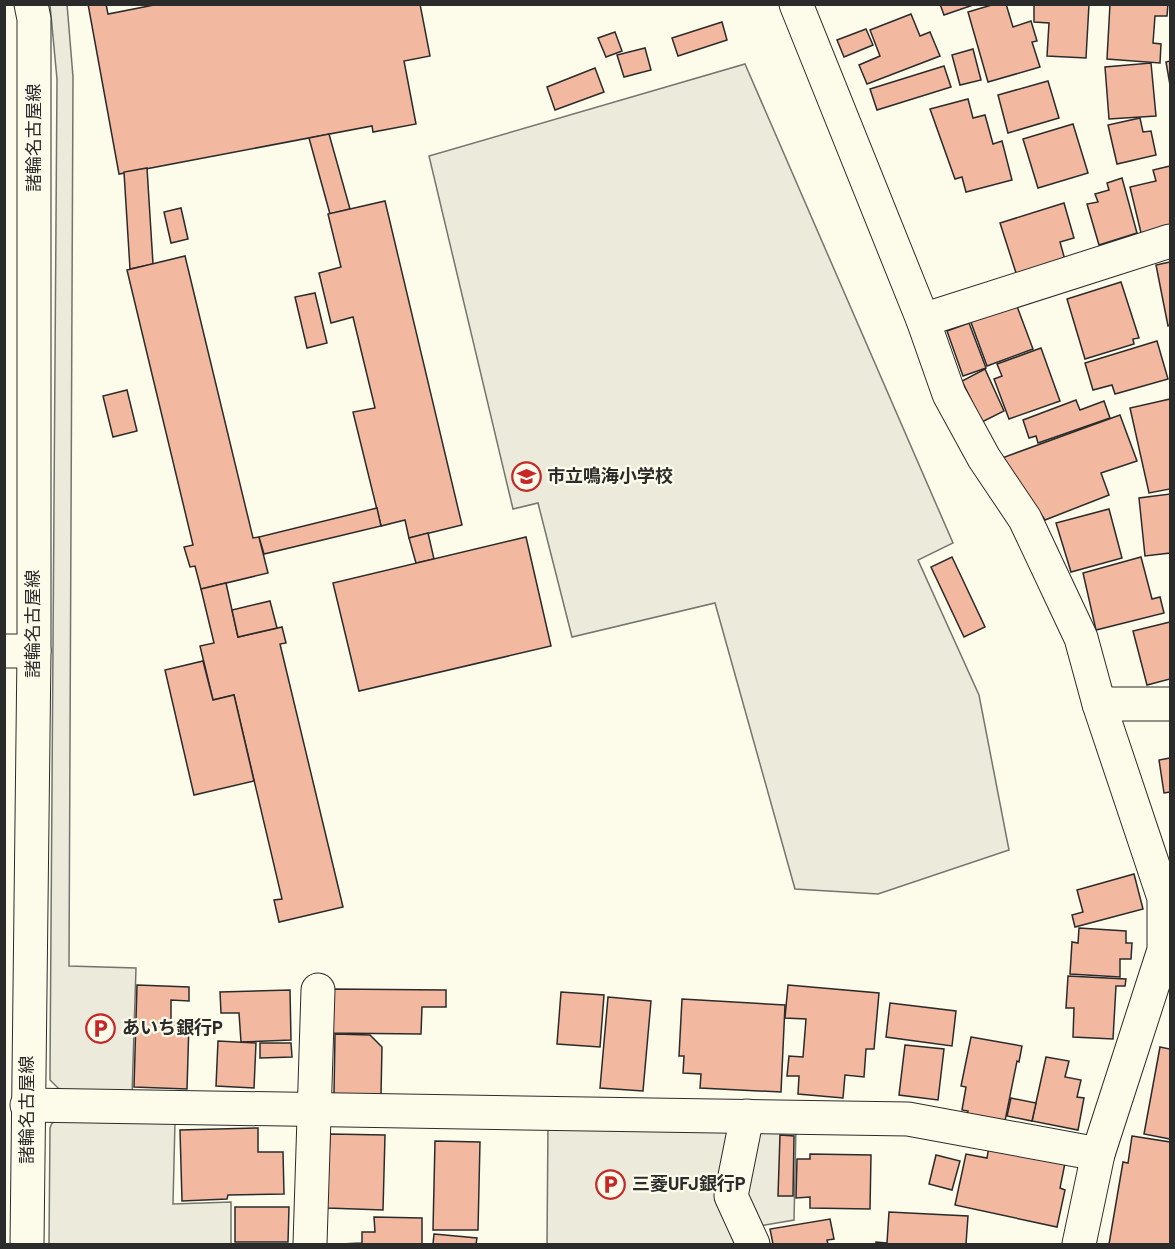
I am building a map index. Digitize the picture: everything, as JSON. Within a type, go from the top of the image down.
[{"type":"street","name":"諸輪名古屋線","points":[[27,1245],[27,1105],[19,651],[34,19],[31,4]]},
{"type":"street","points":[[796,4],[923,320],[950,394],[984,458],[1025,519],[1081,638],[1099,704],[1164,898],[1164,950],[1098,1154],[1079,1245]]},
{"type":"street","points":[[923,320],[1170,241]]},
{"type":"street","points":[[1099,704],[1170,704]]},
{"type":"street","points":[[310,1245],[318,990]]},
{"type":"street","points":[[27,1105],[908,1119],[1098,1154]]},
{"type":"street","points":[[747,1116],[731,1197],[753,1245]]},
{"type":"shaded area","points":[[67,4],[73,77],[69,966],[136,968],[132,1095],[71,1095],[58,1088],[50,1080],[57,79],[50,5]]},
{"type":"shaded area","points":[[745,64],[953,543],[918,560],[979,695],[1009,850],[878,894],[795,889],[715,603],[572,637],[538,503],[513,509],[429,156]]},
{"type":"shaded area","points":[[63,1119],[175,1121],[173,1204],[231,1202],[231,1244],[49,1244],[50,1128],[52,1123]]},
{"type":"shaded area","name":"三菱UFJ銀行P","points":[[548,1123],[730,1126],[746,1244],[547,1244]]},
{"type":"shaded area","points":[[755,1124],[796,1126],[794,1220],[754,1227],[737,1200]]},
{"type":"building","points":[[88,4],[106,4],[108,14],[159,4],[420,4],[430,56],[404,61],[416,124],[373,132],[372,126],[119,174]]},
{"type":"building","points":[[940,4],[976,4],[944,15]]},
{"type":"building","points":[[995,4],[1006,4],[1013,27],[1031,21],[1037,41],[1032,42],[1040,67],[988,82],[968,12]]},
{"type":"building","points":[[1034,4],[1089,4],[1086,58],[1047,56],[1049,23],[1034,22]]},
{"type":"building","points":[[1110,4],[1168,4],[1167,16],[1155,16],[1153,43],[1161,44],[1160,63],[1107,59]]},
{"type":"building","points":[[911,14],[920,36],[930,32],[940,56],[867,84],[859,65],[880,56],[870,30]]},
{"type":"building","points":[[722,22],[727,40],[678,56],[672,38]]},
{"type":"building","points":[[866,29],[873,45],[844,57],[837,40]]},
{"type":"building","points":[[615,32],[622,51],[606,57],[598,38]]},
{"type":"building","points":[[645,48],[651,70],[624,77],[617,55]]},
{"type":"building","points":[[973,49],[981,80],[960,85],[952,55]]},
{"type":"building","points":[[1170,61],[1170,85],[1166,62]]},
{"type":"building","points":[[1151,63],[1156,116],[1109,119],[1105,67]]},
{"type":"building","points":[[944,66],[951,87],[877,110],[870,89]]},
{"type":"building","points":[[595,68],[604,92],[555,110],[547,87]]},
{"type":"building","points":[[1048,81],[1059,118],[1008,133],[998,95]]},
{"type":"building","points":[[968,99],[973,118],[985,115],[993,144],[1002,141],[1012,180],[966,192],[962,177],[955,179],[930,109]]},
{"type":"building","points":[[1140,118],[1143,132],[1151,131],[1156,155],[1117,164],[1108,125]]},
{"type":"building","points":[[1073,124],[1088,173],[1038,188],[1023,139]]},
{"type":"building","points":[[329,134],[350,209],[330,214],[309,138]]},
{"type":"building","points":[[1170,166],[1170,230],[1142,237],[1130,187],[1156,181],[1153,170]]},
{"type":"building","points":[[147,168],[153,264],[130,269],[124,172]]},
{"type":"building","points":[[1122,178],[1137,233],[1099,245],[1087,204],[1098,202],[1095,194],[1109,190],[1107,183]]},
{"type":"building","points":[[385,201],[462,525],[409,538],[405,520],[381,526],[353,412],[375,408],[353,317],[331,323],[319,273],[341,267],[328,214]]},
{"type":"building","points":[[1064,203],[1074,238],[1060,242],[1065,260],[1017,276],[1000,223]]},
{"type":"building","points":[[181,208],[188,239],[171,243],[164,212]]},
{"type":"building","points":[[185,256],[253,538],[259,537],[268,573],[201,589],[195,566],[190,567],[184,547],[193,545],[127,270]]},
{"type":"building","points":[[1170,262],[1170,325],[1168,326],[1156,265]]},
{"type":"building","points":[[1121,282],[1139,338],[1133,339],[1134,344],[1085,359],[1067,299]]},
{"type":"building","points":[[315,293],[327,343],[307,348],[295,297]]},
{"type":"building","points":[[1015,301],[1033,349],[987,366],[969,317]]},
{"type":"building","points":[[969,323],[986,368],[963,376],[947,331]]},
{"type":"building","points":[[1157,341],[1168,379],[1115,394],[1112,385],[1093,390],[1085,363]]},
{"type":"building","points":[[1041,348],[1060,401],[1009,419],[994,379],[1002,376],[997,364]]},
{"type":"building","points":[[985,369],[1004,411],[982,422],[962,381]]},
{"type":"building","points":[[127,390],[137,431],[113,437],[103,396]]},
{"type":"building","points":[[1170,399],[1170,489],[1149,493],[1130,408]]},
{"type":"building","points":[[1076,400],[1080,410],[1104,401],[1110,418],[1038,443],[1036,436],[1029,438],[1023,420]]},
{"type":"building","points":[[1120,415],[1137,461],[1101,473],[1109,495],[1045,520],[1002,458]]},
{"type":"building","points":[[1170,494],[1170,553],[1145,556],[1139,498]]},
{"type":"building","points":[[377,508],[381,526],[264,554],[259,537]]},
{"type":"building","points":[[1109,509],[1122,558],[1071,572],[1056,523]]},
{"type":"building","points":[[428,533],[434,559],[416,563],[409,538]]},
{"type":"building","points":[[526,537],[551,646],[359,691],[333,583]]},
{"type":"building","points":[[952,557],[985,627],[964,637],[931,567]]},
{"type":"building","points":[[1141,557],[1152,599],[1160,597],[1164,613],[1096,630],[1083,573]]},
{"type":"building","points":[[226,583],[238,637],[282,627],[286,643],[280,644],[343,907],[279,922],[274,900],[282,899],[234,695],[213,700],[200,646],[214,643],[201,589]]},
{"type":"building","points":[[270,601],[277,628],[238,637],[232,610]]},
{"type":"building","points":[[1170,622],[1170,679],[1147,685],[1133,631]]},
{"type":"building","points":[[203,661],[213,700],[234,695],[254,781],[194,795],[165,670]]},
{"type":"building","points":[[1170,758],[1170,792],[1164,793],[1159,760]]},
{"type":"building","points":[[1134,874],[1143,909],[1075,927],[1072,915],[1083,912],[1077,890]]},
{"type":"building","points":[[1079,928],[1126,931],[1126,943],[1132,943],[1131,959],[1120,959],[1120,977],[1070,974],[1072,942],[1078,943]]},
{"type":"building","points":[[1068,976],[1126,979],[1125,986],[1116,986],[1113,1039],[1073,1037],[1074,1008],[1066,1008]]},
{"type":"building","points":[[137,985],[189,987],[189,1001],[171,1000],[171,1022],[189,1023],[187,1089],[134,1087]]},
{"type":"building","points":[[788,985],[879,993],[874,1049],[866,1049],[864,1077],[845,1075],[843,1098],[798,1094],[799,1076],[787,1076],[789,1056],[803,1057],[806,1019],[785,1018]]},
{"type":"building","points":[[332,989],[446,990],[446,1007],[422,1007],[421,1034],[328,1033]]},
{"type":"building","points":[[290,990],[291,1040],[241,1042],[239,1013],[221,1013],[220,992]]},
{"type":"building","points":[[561,992],[604,995],[600,1047],[557,1044]]},
{"type":"building","points":[[608,997],[651,1001],[643,1091],[600,1088]]},
{"type":"building","points":[[682,999],[785,1005],[781,1092],[700,1088],[701,1074],[683,1073],[684,1056],[679,1056]]},
{"type":"building","points":[[890,1003],[956,1011],[952,1046],[886,1037]]},
{"type":"building","points":[[335,1034],[370,1035],[382,1047],[381,1095],[334,1094]]},
{"type":"building","points":[[971,1037],[1022,1046],[1005,1121],[967,1114],[968,1111],[962,1110],[966,1087],[961,1086]]},
{"type":"building","points":[[218,1041],[256,1043],[254,1088],[216,1086]]},
{"type":"building","points":[[260,1043],[291,1043],[292,1057],[260,1058]]},
{"type":"building","points":[[905,1045],[944,1049],[938,1100],[899,1095]]},
{"type":"building","points":[[1160,1047],[1170,1049],[1170,1139],[1144,1134]]},
{"type":"building","points":[[1046,1057],[1069,1061],[1065,1077],[1081,1080],[1077,1097],[1084,1098],[1078,1130],[1032,1121]]},
{"type":"building","points":[[1011,1098],[1036,1103],[1032,1121],[1007,1116]]},
{"type":"building","points":[[258,1128],[258,1152],[283,1152],[284,1194],[228,1195],[227,1199],[182,1201],[180,1130]]},
{"type":"building","points":[[330,1134],[385,1135],[383,1210],[327,1208]]},
{"type":"building","points":[[780,1135],[794,1136],[793,1196],[778,1196]]},
{"type":"building","points":[[1132,1136],[1170,1142],[1170,1244],[1109,1244],[1123,1162],[1128,1163]]},
{"type":"building","points":[[435,1141],[480,1142],[478,1230],[433,1230]]},
{"type":"building","points":[[989,1146],[1065,1163],[1060,1188],[1065,1190],[1057,1227],[955,1205],[966,1154],[987,1158]]},
{"type":"building","points":[[810,1154],[871,1155],[870,1209],[810,1208],[810,1197],[796,1198],[797,1159],[810,1159]]},
{"type":"building","points":[[936,1155],[960,1161],[952,1190],[929,1184]]},
{"type":"building","points":[[235,1207],[289,1207],[288,1242],[235,1242]]},
{"type":"building","points":[[889,1212],[968,1216],[966,1244],[876,1244],[876,1242],[887,1243]]},
{"type":"building","points":[[374,1217],[422,1218],[422,1244],[340,1244],[362,1243],[362,1232],[375,1232]]},
{"type":"building","points":[[830,1219],[834,1239],[827,1240],[828,1244],[773,1244],[770,1229]]},
{"type":"building","points":[[434,1234],[477,1238],[476,1244],[433,1244]]},
{"type":"place","name":"市立鳴海小学校","points":[[526,476]]},
{"type":"place","name":"あいち銀行P","points":[[101,1028]]},
{"type":"place","name":"三菱UFJ銀行P","points":[[611,1184]]}]
